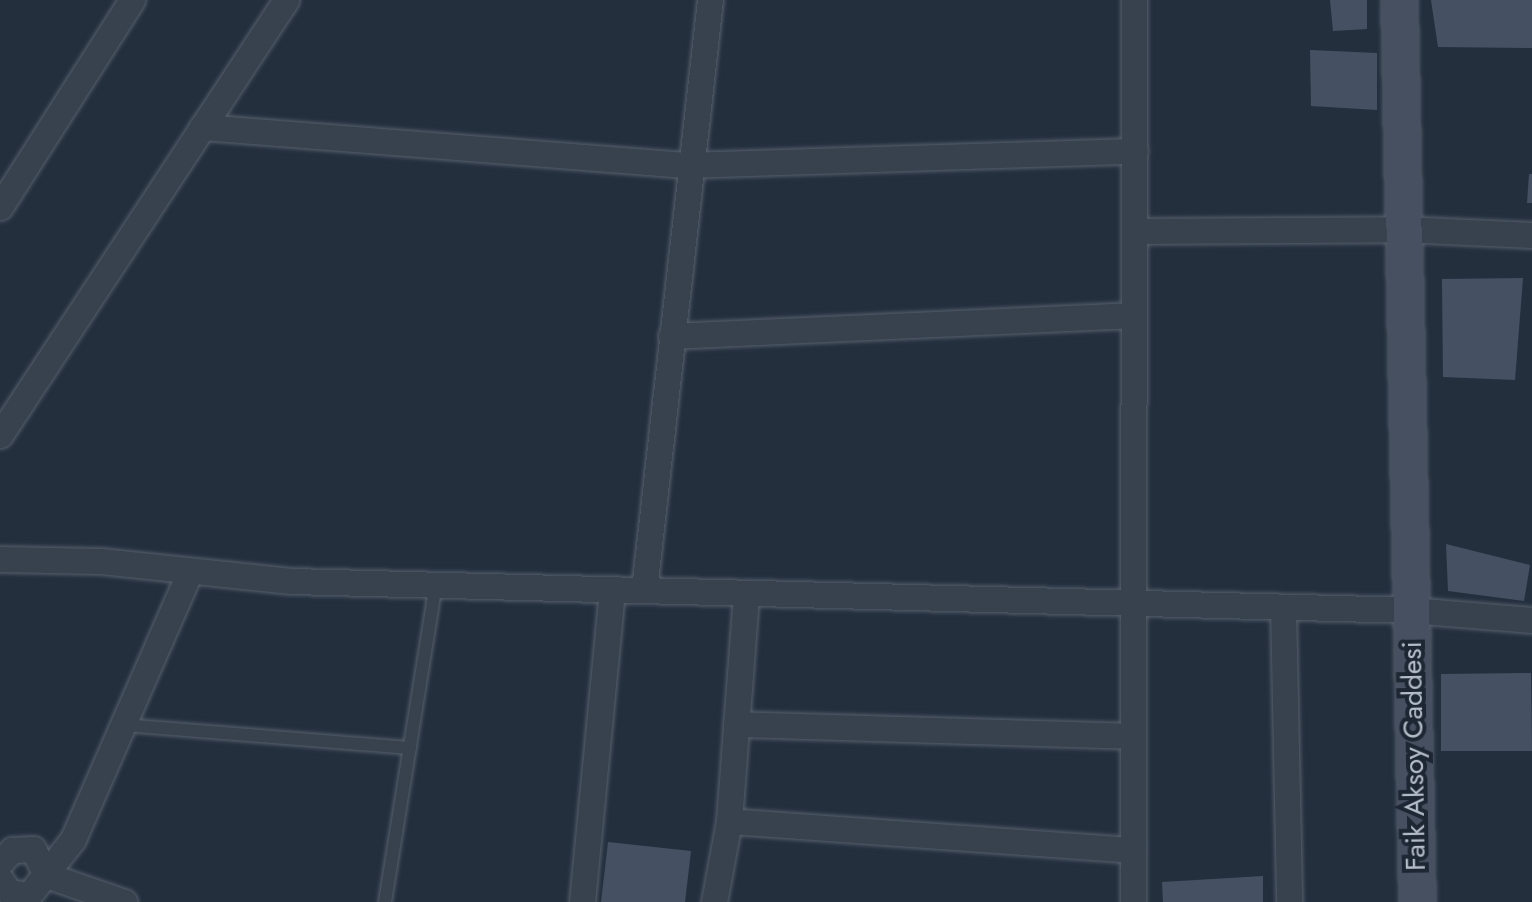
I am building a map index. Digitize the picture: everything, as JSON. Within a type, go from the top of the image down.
[{"type":"main road","name":"Faik Aksoy Caddesi","points":[[1399,0],[1417,902]]},
{"type":"street","points":[[0,207],[132,0]]},
{"type":"street","points":[[0,435],[286,0]]},
{"type":"street","points":[[644,590],[710,0]]},
{"type":"street","points":[[1133,902],[1128,603],[1135,231],[1134,0]]},
{"type":"street","points":[[202,128],[689,165],[1135,151]]},
{"type":"street","points":[[1135,231],[1403,228],[1532,235]]},
{"type":"street","points":[[671,336],[1134,314]]},
{"type":"street","points":[[0,559],[436,585],[1411,610],[1532,620]]},
{"type":"street","points":[[42,888],[74,840],[190,571]]},
{"type":"street","points":[[582,902],[612,590]]},
{"type":"street","points":[[714,902],[729,820],[746,593]]},
{"type":"street","points":[[1283,607],[1289,902]]},
{"type":"street","points":[[736,724],[1133,736]]},
{"type":"street","points":[[729,820],[1133,850]]},
{"type":"street","points":[[0,864],[12,850],[32,849],[42,888]]},
{"type":"street","points":[[0,879],[18,895],[42,888],[124,902]]},
{"type":"lane","points":[[385,902],[436,585]]},
{"type":"lane","points":[[121,725],[410,748]]},
{"type":"building","points":[[1330,0],[1367,0],[1367,29],[1333,31]]},
{"type":"building","points":[[1431,0],[1532,0],[1532,48],[1438,47]]},
{"type":"building","points":[[1310,50],[1377,53],[1377,110],[1311,106]]},
{"type":"building","points":[[1532,174],[1532,203],[1527,203]]},
{"type":"building","points":[[1523,278],[1515,380],[1443,377],[1442,279]]},
{"type":"building","points":[[1446,544],[1530,565],[1524,601],[1448,591]]},
{"type":"building","points":[[1531,673],[1532,751],[1441,751],[1441,674]]},
{"type":"building","points":[[608,842],[691,851],[685,902],[601,902]]},
{"type":"building","points":[[1263,876],[1263,902],[1163,902],[1162,882]]}]
